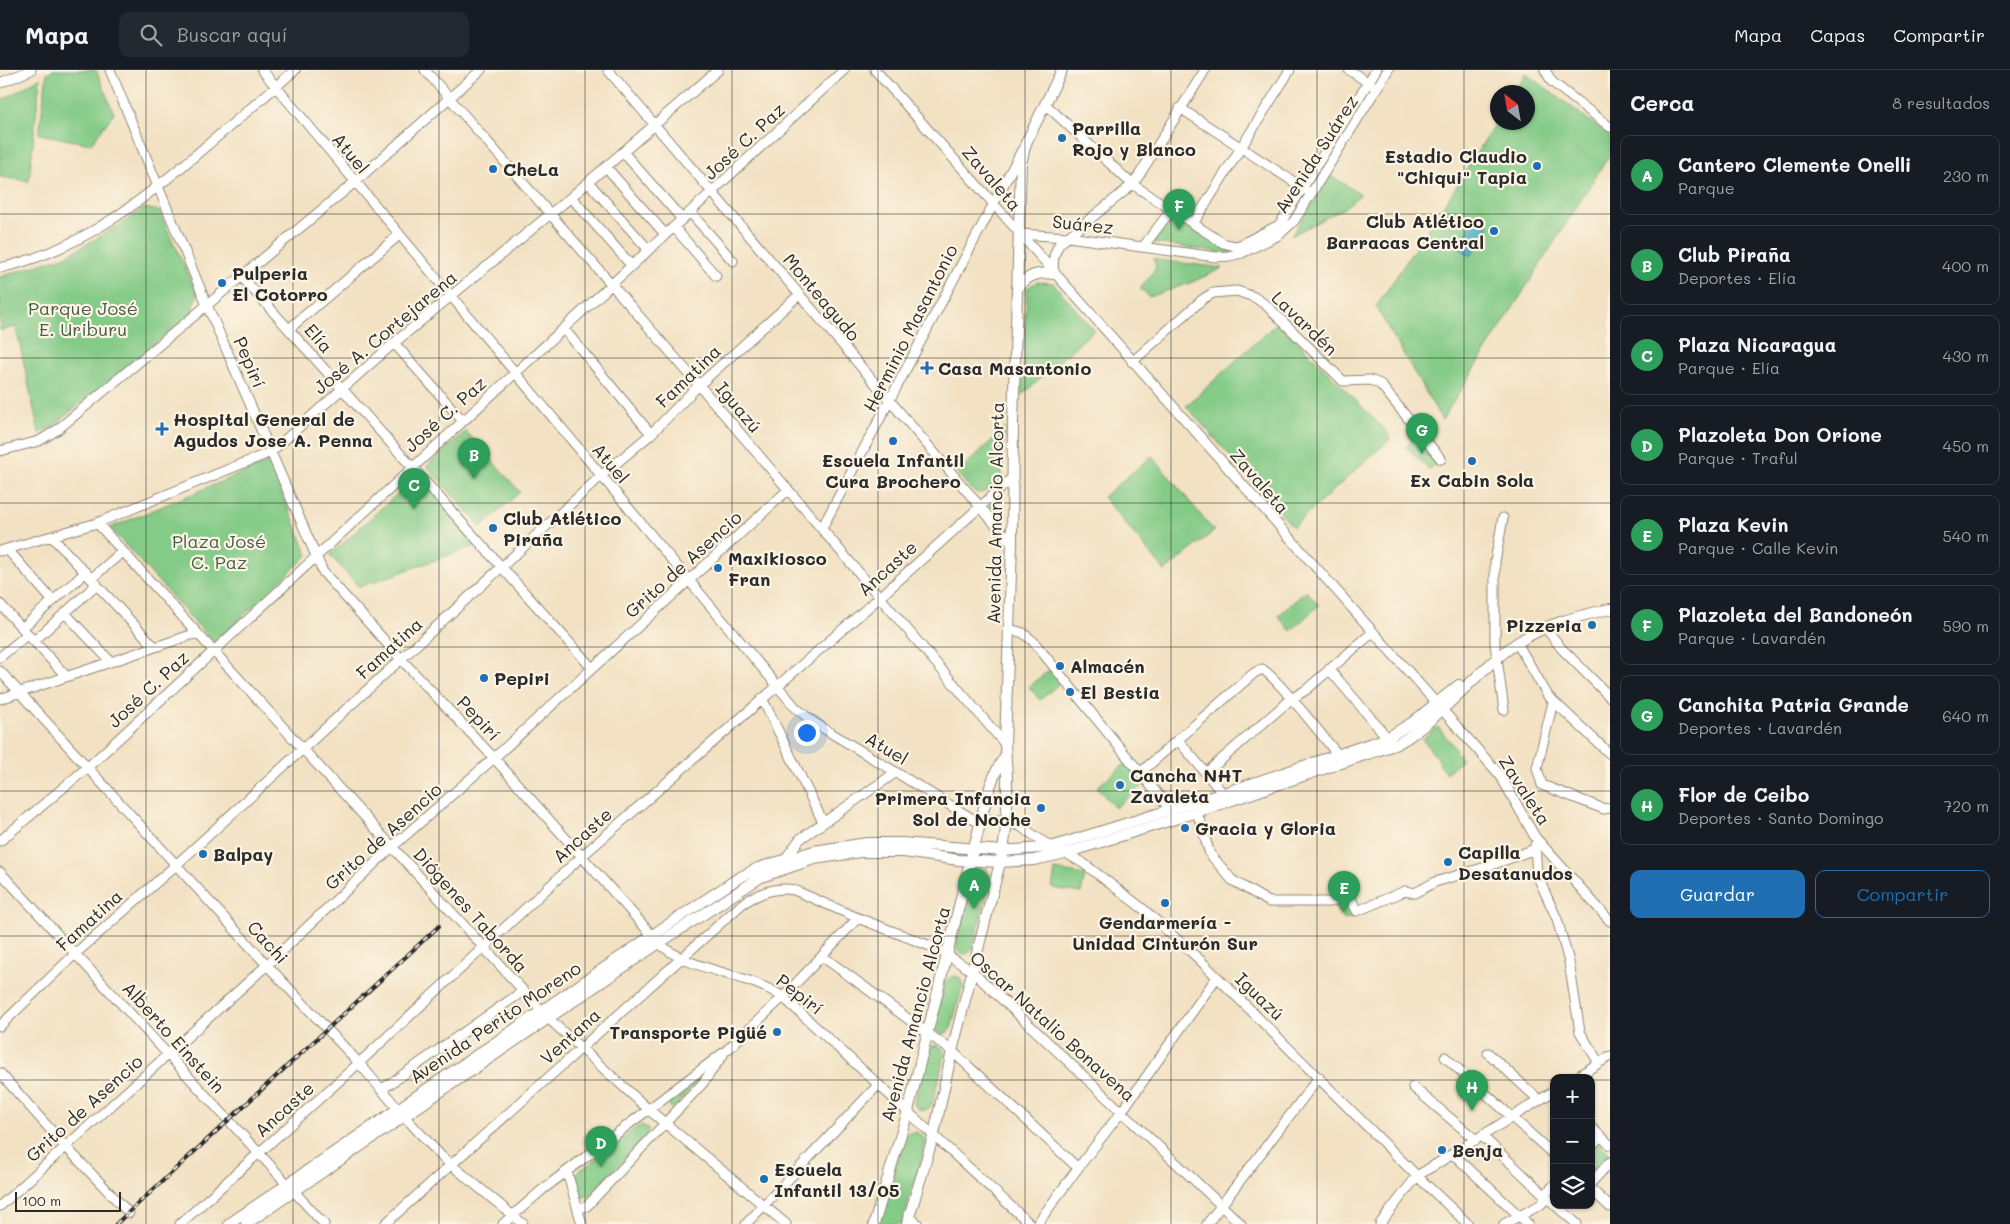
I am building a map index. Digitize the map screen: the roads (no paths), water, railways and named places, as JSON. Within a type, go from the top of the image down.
[{"type":"main road","name":"Avenida Amancio Alcorta","points":[[908,1220],[934,1134],[952,1051],[1003,851],[1007,821],[1005,744],[1021,163],[1026,143],[1062,70]]},
{"type":"main road","points":[[1017,288],[1029,276],[1037,273],[1054,274]]},
{"type":"main road","points":[[1495,657],[1545,627],[1575,617],[1610,609]]},
{"type":"main road","points":[[788,862],[867,852],[904,852],[971,861],[1001,862],[1034,860],[1066,852],[1390,741],[1410,736],[1440,706],[1516,638],[1538,624],[1562,617],[1575,617]]},
{"type":"main road","name":"Avenida Amancio Alcorta","points":[[874,1224],[908,1111],[973,850],[982,824],[986,797],[997,768],[1005,756]]},
{"type":"main road","points":[[788,862],[814,851],[867,843],[901,843],[1003,851],[1052,847],[1174,814],[1196,812],[1227,797]]},
{"type":"main road","points":[[982,824],[991,820],[1007,821]]},
{"type":"main road","name":"Avenida Perito Moreno","points":[[228,1224],[290,1188],[404,1116],[545,1015],[656,939],[788,862]]},
{"type":"main road","name":"Avenida Perito Moreno","points":[[246,1224],[290,1188],[397,1108],[545,1015]]},
{"type":"street","points":[[0,83],[31,70]]},
{"type":"street","name":"Pepirí","points":[[110,70],[158,188],[316,557],[329,578],[656,939],[672,954],[761,985],[783,997],[1030,1224]]},
{"type":"street","name":"Atuel","points":[[262,70],[795,706],[813,722],[982,824]]},
{"type":"street","points":[[0,268],[21,264],[51,253],[115,219],[158,188],[295,70]]},
{"type":"street","name":"Iguazú","points":[[425,70],[699,385],[1005,744]]},
{"type":"street","points":[[0,451],[39,441],[51,435],[355,182],[481,70]]},
{"type":"street","name":"Monteagudo","points":[[608,70],[1012,544]]},
{"type":"street","name":"José A. Cortejarena","points":[[4,550],[97,523],[271,452],[394,342],[571,197],[718,70]]},
{"type":"street","name":"José C. Paz","points":[[0,841],[88,767],[844,70]]},
{"type":"street","name":"Zavaleta","points":[[875,70],[1500,775],[1535,837],[1610,921]]},
{"type":"street","points":[[1054,274],[1052,263],[1054,253],[1059,244],[1138,177],[1205,70]]},
{"type":"street","points":[[1045,104],[1132,184],[1193,224],[1290,70]]},
{"type":"street","points":[[1350,70],[1377,88]]},
{"type":"street","name":"Avenida Suárez","points":[[1143,247],[1216,257],[1242,253],[1279,235],[1287,229],[1376,70]]},
{"type":"street","name":"Avenida Suárez","points":[[1193,224],[1223,243],[1235,246],[1279,225],[1308,191],[1388,70]]},
{"type":"street","points":[[1545,70],[1552,82],[1610,127]]},
{"type":"street","points":[[1180,108],[1308,191]]},
{"type":"street","name":"Herminio Masantonio","points":[[822,528],[1026,143]]},
{"type":"street","points":[[623,152],[682,219]]},
{"type":"street","points":[[606,167],[665,234]]},
{"type":"street","points":[[588,182],[648,250]]},
{"type":"street","points":[[571,197],[631,265]]},
{"type":"street","points":[[1143,247],[1171,210]]},
{"type":"street","points":[[690,212],[733,261]]},
{"type":"street","points":[[674,226],[716,276]]},
{"type":"street","name":"Suárez","points":[[1019,234],[1068,237],[1143,247]]},
{"type":"street","points":[[289,329],[399,235]]},
{"type":"street","name":"Elía","points":[[240,276],[592,668]]},
{"type":"street","name":"Lavardén","points":[[1132,362],[1207,296],[1228,291],[1246,293],[1266,305],[1343,382],[1370,380],[1380,384],[1441,459]]},
{"type":"street","name":"Famatina","points":[[0,1026],[76,954],[176,865],[601,476],[651,434],[699,385],[799,295]]},
{"type":"street","points":[[564,329],[651,434]]},
{"type":"street","points":[[394,342],[463,421]]},
{"type":"street","name":"Ancaste","points":[[180,1224],[359,1063],[582,856],[880,597],[1013,477]]},
{"type":"street","name":"Grito de Asencio","points":[[0,1206],[267,965],[392,847],[494,758],[788,490]]},
{"type":"street","points":[[1503,518],[1495,568],[1495,657],[1504,710]]},
{"type":"street","name":"Diógenes Taborda","points":[[97,523],[545,1015],[580,1049],[648,1109],[786,1224]]},
{"type":"street","points":[[52,537],[155,647]]},
{"type":"street","points":[[4,550],[53,601]]},
{"type":"street","points":[[28,634],[53,601],[92,578],[122,552]]},
{"type":"street","points":[[0,658],[28,634],[65,614],[92,578]]},
{"type":"street","points":[[0,604],[66,676]]},
{"type":"street","points":[[65,614],[110,661]]},
{"type":"street","points":[[1545,627],[1561,648],[1610,697]]},
{"type":"street","points":[[1009,629],[1023,633],[1033,641],[1174,814]]},
{"type":"street","points":[[1206,773],[1291,699],[1306,690],[1373,632]]},
{"type":"street","points":[[0,699],[197,633]]},
{"type":"street","points":[[1517,643],[1543,689],[1553,702],[1610,754]]},
{"type":"street","points":[[1330,669],[1390,741]]},
{"type":"street","points":[[1140,773],[1260,670],[1266,671],[1340,758]]},
{"type":"street","name":"Cachi","points":[[0,672],[359,1063],[404,1116],[451,1164],[523,1224]]},
{"type":"street","points":[[762,698],[823,822]]},
{"type":"street","points":[[1553,702],[1537,768],[1542,785],[1604,809],[1610,808]]},
{"type":"street","points":[[1178,740],[1227,797]]},
{"type":"street","points":[[788,862],[800,839],[896,773]]},
{"type":"street","points":[[1196,812],[1210,854],[1232,880],[1269,902],[1331,902],[1340,897],[1350,899],[1357,911],[1405,891],[1415,893],[1434,882],[1486,867],[1536,849]]},
{"type":"street","name":"Iguazú","points":[[1007,821],[1020,826],[1052,847],[1066,852],[1142,908],[1217,977],[1417,1176],[1468,1224]]},
{"type":"street","points":[[1535,837],[1537,875],[1557,919],[1569,962],[1580,1032],[1599,1063]]},
{"type":"street","name":"Alberto Einstein","points":[[0,872],[324,1224]]},
{"type":"street","name":"Oscar Natalio Bonavena","points":[[785,888],[794,890],[948,954],[972,971],[1241,1224]]},
{"type":"street","name":"Ventana","points":[[385,1224],[742,904],[762,892],[785,888]]},
{"type":"street","points":[[503,1224],[567,1172],[726,1050],[783,997],[858,918]]},
{"type":"street","points":[[822,956],[952,1051],[1078,1168]]},
{"type":"street","points":[[1037,1224],[1122,1111],[1217,977]]},
{"type":"street","points":[[381,1090],[523,991]]},
{"type":"street","points":[[578,1208],[587,1206],[664,1122],[703,1083],[726,1050]]},
{"type":"street","points":[[1488,1053],[1539,1100]]},
{"type":"street","points":[[1581,1074],[1610,1056]]},
{"type":"street","points":[[1445,1057],[1550,1151]]},
{"type":"street","points":[[0,1073],[65,1146],[129,1213]]},
{"type":"street","points":[[1207,1224],[1319,1077]]},
{"type":"street","points":[[746,1224],[878,1085]]},
{"type":"street","points":[[1413,1087],[1479,1138],[1550,1201],[1504,1224]]},
{"type":"street","points":[[1380,1224],[1417,1176],[1550,1093]]},
{"type":"street","points":[[1595,1131],[1610,1145]]},
{"type":"street","points":[[1595,1142],[1601,1136]]},
{"type":"street","points":[[1452,1154],[1528,1224]]},
{"type":"street","points":[[1595,1179],[1610,1162]]},
{"type":"street","points":[[567,1172],[582,1224]]},
{"type":"street","points":[[1595,1193],[1610,1207]]},
{"type":"street","points":[[1560,1209],[1576,1224]]},
{"type":"street","points":[[908,1220],[918,1224]]},
{"type":"water","points":[[1474,216],[1489,226],[1471,256],[1457,247],[1474,220],[1472,219]]},
{"type":"railway","points":[[116,1224],[439,926]]},
{"type":"place","name":"Parrilla Rojo y Blanco","points":[[1062,138]]},
{"type":"place","name":"Estadio Claudio \"Chiqui\" Tapia","points":[[1537,166]]},
{"type":"place","name":"CheLa","points":[[493,169]]},
{"type":"place","name":"Plazoleta del Bandoneón","points":[[1179,230]]},
{"type":"place","name":"Club Atlético Barracas Central","points":[[1494,231]]},
{"type":"place","name":"Pulperia El Cotorro","points":[[222,283]]},
{"type":"place","name":"Casa Masantonio","points":[[927,368]]},
{"type":"place","name":"Hospital General de Agudos Jose A. Penna","points":[[162,429]]},
{"type":"place","name":"Escuela Infantil Cura Brochero","points":[[893,441]]},
{"type":"place","name":"Canchita Patria Grande","points":[[1422,454]]},
{"type":"place","name":"Ex Cabin Sola","points":[[1472,461]]},
{"type":"place","name":"Club Piraña","points":[[474,479]]},
{"type":"place","name":"Plaza Nicaragua","points":[[414,509]]},
{"type":"place","name":"Club Atlético Piraña","points":[[493,528]]},
{"type":"place","name":"Maxikiosco Fran","points":[[718,568]]},
{"type":"place","name":"Pizzeria","points":[[1592,625]]},
{"type":"place","name":"Almacén","points":[[1060,666]]},
{"type":"place","name":"Pepiri","points":[[484,678]]},
{"type":"place","name":"El Bestia","points":[[1070,692]]},
{"type":"place","name":"Cancha NHT Zavaleta","points":[[1120,785]]},
{"type":"place","name":"Primera Infancia Sol de Noche","points":[[1041,808]]},
{"type":"place","name":"Gracia y Gloria","points":[[1185,828]]},
{"type":"place","name":"Balpay","points":[[203,854]]},
{"type":"place","name":"Capilla Desatanudos","points":[[1448,862]]},
{"type":"place","name":"Gendarmería - Unidad Cinturón Sur","points":[[1165,903]]},
{"type":"place","name":"Cantero Clemente Onelli","points":[[974,909]]},
{"type":"place","name":"Plaza Kevin","points":[[1344,912]]},
{"type":"place","name":"Transporte Pigüé","points":[[777,1032]]},
{"type":"place","name":"Flor de Ceibo","points":[[1472,1111]]},
{"type":"place","name":"Benja","points":[[1442,1150]]},
{"type":"place","name":"Plazoleta Don Orione","points":[[601,1167]]},
{"type":"place","name":"Escuela Infantil 13/05","points":[[764,1179]]},
{"type":"park label","name":"Parque José E. Uriburu","points":[[83,318]]},
{"type":"park label","name":"Plaza José C. Paz","points":[[219,551]]}]
